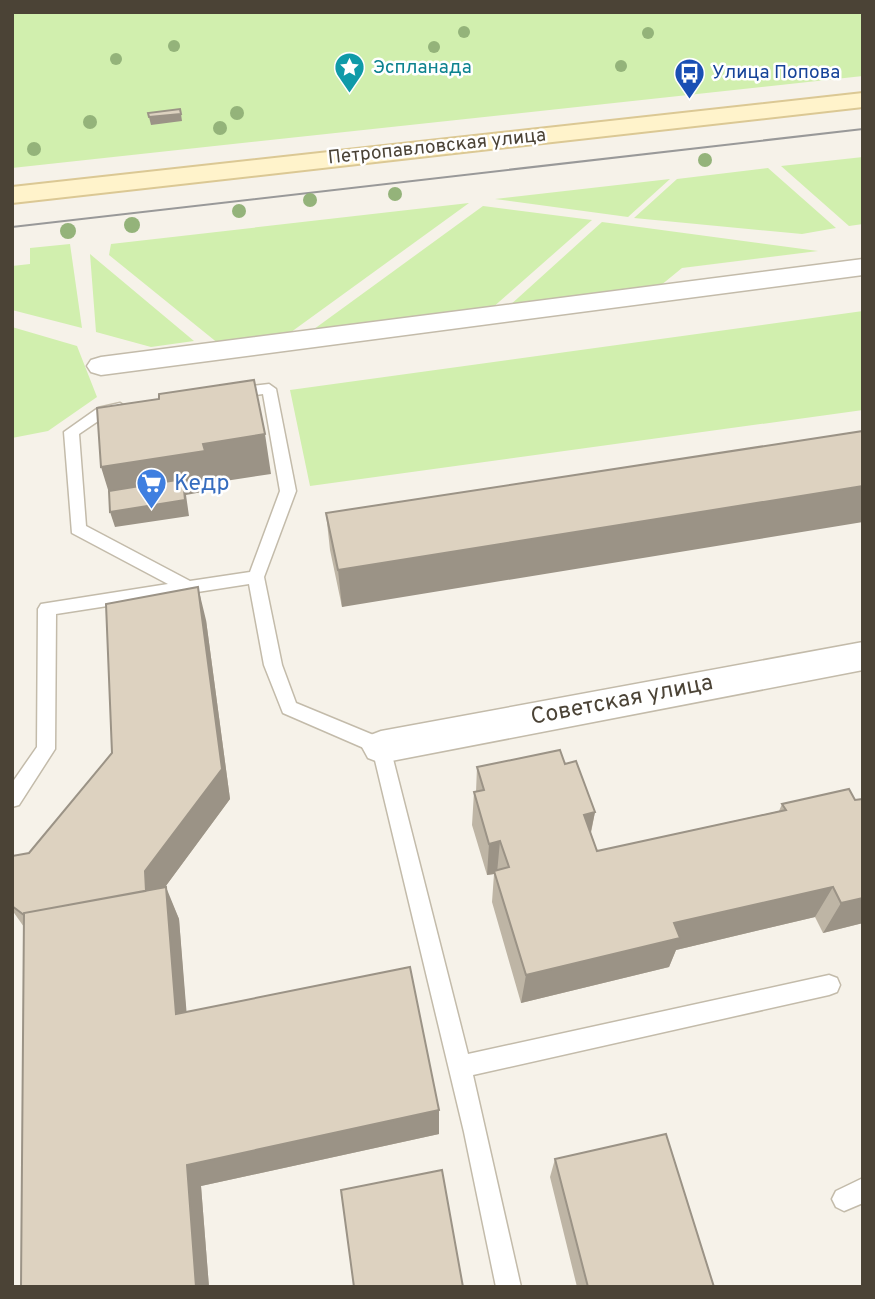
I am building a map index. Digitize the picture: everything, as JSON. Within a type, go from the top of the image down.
[{"type":"main road","name":"Петропавловская улица","points":[[12,195],[863,100]]},
{"type":"street","points":[[101,366],[863,267]]},
{"type":"street","name":"Советская улица","points":[[381,747],[863,656]]},
{"type":"lane","points":[[218,396],[270,389],[288,491],[256,577],[273,665],[289,708],[381,747],[476,1132],[509,1287]]},
{"type":"lane","points":[[141,405],[103,411],[71,432],[78,529],[189,588]]},
{"type":"lane","points":[[12,799],[46,748],[47,609],[256,577]]},
{"type":"lane","points":[[459,1067],[829,985]]},
{"type":"green space","name":"Эспланада","points":[[12,12],[863,12],[863,76],[12,168]]},
{"type":"green space","points":[[863,157],[863,224],[849,226],[781,166]]},
{"type":"green space","points":[[768,168],[836,228],[802,234],[634,218],[677,179]]},
{"type":"green space","points":[[670,179],[628,217],[495,199]]},
{"type":"green space","points":[[469,203],[287,335],[219,344],[109,255],[111,244]]},
{"type":"green space","points":[[483,206],[592,220],[491,309],[310,332]]},
{"type":"green space","points":[[602,222],[818,251],[682,268],[660,286],[508,307]]},
{"type":"green space","points":[[70,244],[82,328],[12,310],[12,266],[30,264],[30,248]]},
{"type":"green space","points":[[90,254],[194,341],[151,347],[96,332]]},
{"type":"green space","points":[[863,311],[863,410],[310,486],[290,390]]},
{"type":"green space","points":[[12,327],[77,346],[97,397],[48,431],[12,438]]},
{"type":"building","points":[[180,109],[181,114],[149,117],[148,113]]},
{"type":"building","points":[[254,380],[265,434],[203,444],[205,451],[101,467],[97,408],[159,399],[159,394]]},
{"type":"building","points":[[863,431],[863,486],[338,570],[326,513]]},
{"type":"building","points":[[183,479],[185,500],[110,512],[109,491]]},
{"type":"building","points":[[198,587],[222,769],[145,871],[146,891],[24,915],[12,906],[12,856],[29,853],[112,753],[106,604]]},
{"type":"building","points":[[560,750],[565,764],[576,761],[595,812],[584,815],[597,851],[786,810],[782,804],[849,789],[855,800],[863,799],[863,898],[841,903],[833,887],[674,923],[680,938],[526,975],[494,871],[509,867],[500,841],[489,844],[474,792],[484,790],[477,767]]},
{"type":"building","points":[[166,887],[176,1014],[410,967],[439,1110],[187,1165],[196,1287],[21,1287],[24,913]]},
{"type":"building","points":[[666,1134],[714,1287],[588,1287],[555,1159]]},
{"type":"building","points":[[442,1170],[463,1287],[354,1287],[341,1190]]},
{"type":"tram line","points":[[12,227],[863,129]]},
{"type":"place","name":"Эспланада","points":[[350,95]]},
{"type":"place","name":"Улица Попова","points":[[689,100]]},
{"type":"place","name":"Кедр","points":[[151,511]]}]
